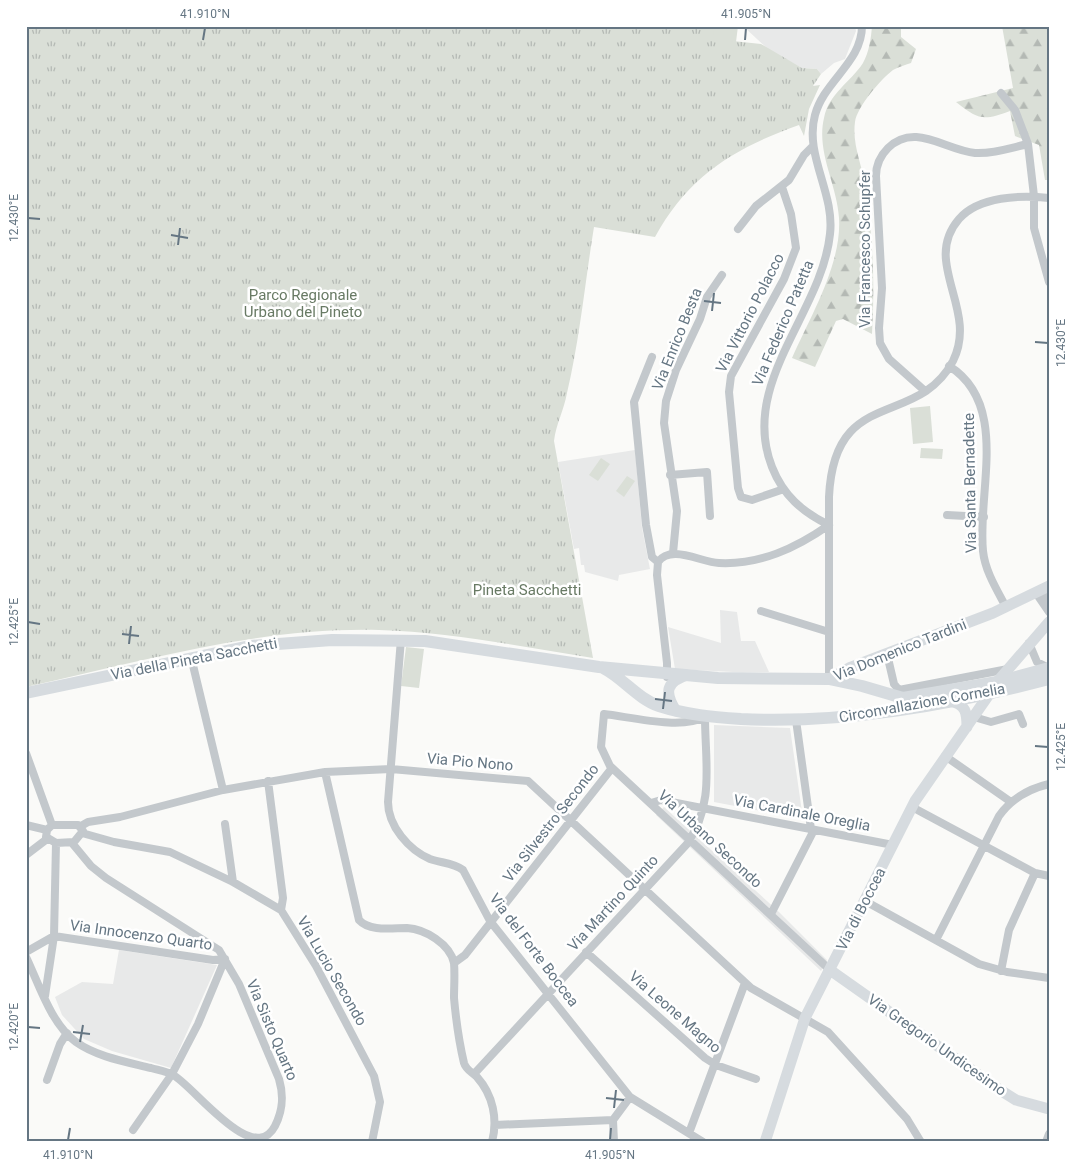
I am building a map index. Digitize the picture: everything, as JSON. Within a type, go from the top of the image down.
[{"type":"main road","name":"Via della Pineta Sacchetti","points":[[26,693],[250,646],[296,641],[401,640],[484,649],[601,667]]},
{"type":"main road","name":"Via Domenico Tardini","points":[[601,667],[718,678],[829,679]]},
{"type":"main road","name":"Circonvallazione Cornelia","points":[[601,667],[651,702],[676,711],[704,716],[796,720],[844,718],[990,693],[1049,679]]},
{"type":"main road","name":"Circonvallazione Cornelia","points":[[829,679],[903,698],[997,682],[1049,668]]},
{"type":"main road","points":[[990,693],[997,682]]},
{"type":"street","name":"Via Federico Patetta","points":[[829,524],[803,510],[784,489],[774,473],[766,447],[765,407],[772,381],[822,267],[830,239],[831,218],[828,196],[813,146],[812,128],[817,109],[827,88],[855,53],[861,39],[862,26]]},
{"type":"street","points":[[1002,93],[1015,110],[1028,144],[1034,196],[1034,230],[1049,282]]},
{"type":"street","name":"Via Francesco Schupfer","points":[[925,391],[887,357],[879,339],[882,288],[876,176],[878,163],[884,152],[893,144],[917,136],[927,138],[954,150],[978,153],[998,152],[1028,144]]},
{"type":"street","points":[[738,229],[756,206],[782,187],[794,174],[806,153],[813,146]]},
{"type":"street","name":"Via Vittorio Polacco","points":[[782,187],[797,241],[796,251],[784,279],[733,370],[729,392],[737,484],[740,497],[752,500],[784,489]]},
{"type":"street","points":[[829,679],[829,524],[832,468],[837,452],[846,437],[867,418],[925,391],[936,383],[949,366],[958,346],[961,331],[958,310],[946,263],[946,248],[950,234],[962,217],[975,207],[1000,200],[1034,196],[1049,198]]},
{"type":"street","name":"Via Enrico Besta","points":[[673,554],[677,516],[664,423],[666,401],[676,370],[700,319],[706,300],[722,275]]},
{"type":"street","points":[[652,357],[634,402],[646,525],[652,557],[658,562]]},
{"type":"street","name":"Via Santa Bernadette","points":[[949,366],[970,383],[983,408],[986,428],[984,556],[990,575],[1006,608]]},
{"type":"street","points":[[670,475],[707,472],[710,516]]},
{"type":"street","points":[[947,515],[984,517]]},
{"type":"street","points":[[668,673],[657,575],[658,562],[665,556],[673,554],[720,563],[752,560],[790,549],[829,524]]},
{"type":"street","points":[[1042,589],[1049,600]]},
{"type":"street","points":[[1042,589],[1049,612]]},
{"type":"street","name":"Via Domenico Tardini","points":[[829,679],[848,668],[1006,608],[1042,589]]},
{"type":"street","points":[[761,611],[830,632]]},
{"type":"street","points":[[997,682],[1049,622]]},
{"type":"street","name":"Via del Forte Boccea","points":[[401,640],[388,807],[402,837],[424,856],[463,870],[490,921],[630,1097],[703,1142]]},
{"type":"street","points":[[1029,643],[1037,662],[1049,668]]},
{"type":"street","name":"Circonvallazione Cornelia","points":[[886,654],[894,684],[899,690],[1008,669]]},
{"type":"street","points":[[191,658],[223,790]]},
{"type":"street","name":"Via Domenico Tardini","points":[[613,674],[662,679],[668,673]]},
{"type":"street","points":[[676,711],[669,698],[669,688],[674,680],[687,675]]},
{"type":"street","name":"Via di Boccea","points":[[765,1142],[805,1018],[912,807],[990,693]]},
{"type":"street","points":[[950,700],[960,703],[965,709],[968,727]]},
{"type":"street","name":"Circonvallazione Cornelia","points":[[604,714],[672,722],[698,720],[704,716]]},
{"type":"street","name":"Via Urbano Secondo","points":[[604,714],[601,747],[612,768],[772,914],[830,970]]},
{"type":"street","points":[[974,717],[991,722],[1019,714],[1023,724]]},
{"type":"street","points":[[704,716],[705,808]]},
{"type":"street","points":[[772,914],[812,829],[796,720]]},
{"type":"street","points":[[26,753],[49,827],[47,839],[26,854]]},
{"type":"street","points":[[946,756],[1011,802]]},
{"type":"street","name":"Via Silvestro Secondo","points":[[454,963],[465,955],[612,768]]},
{"type":"street","name":"Via Pio Nono","points":[[81,830],[92,821],[123,816],[223,790],[325,772],[392,769],[526,780],[745,983],[767,998],[825,1029],[907,1119],[922,1142]]},
{"type":"street","points":[[325,772],[359,920],[363,924],[375,928],[423,931],[439,942],[454,963],[455,1008],[460,1044],[465,1066],[474,1074],[490,1097],[494,1110],[495,1125],[492,1142]]},
{"type":"street","name":"Via Lucio Secondo","points":[[268,781],[284,898],[281,910],[316,966],[374,1076],[380,1102],[372,1142]]},
{"type":"street","points":[[936,940],[997,819],[1011,802],[1030,790],[1049,784]]},
{"type":"street","name":"Via Cardinale Oreglia","points":[[651,803],[661,800],[893,845]]},
{"type":"street","points":[[912,807],[1035,873],[1049,876]]},
{"type":"street","name":"Via Martino Quinto","points":[[474,1074],[690,839],[705,808]]},
{"type":"street","points":[[224,824],[233,882]]},
{"type":"street","points":[[26,825],[81,830],[118,843],[165,850],[233,882],[281,910]]},
{"type":"street","points":[[47,839],[56,843],[72,843],[81,830]]},
{"type":"street","points":[[45,996],[54,936],[56,843]]},
{"type":"street","name":"Via Sisto Quarto","points":[[26,957],[60,1026],[76,1042],[96,1052],[172,1074],[234,1131],[252,1138],[268,1135],[274,1128],[282,1100],[282,1086],[255,1020],[219,950],[91,866],[72,843]]},
{"type":"street","points":[[1001,971],[1009,930],[1035,873]]},
{"type":"street","points":[[864,902],[979,964],[1001,971],[1049,978]]},
{"type":"street","points":[[26,952],[54,936]]},
{"type":"street","name":"Via Innocenzo Quarto","points":[[54,936],[213,960],[225,959]]},
{"type":"street","name":"Via Leone Magno","points":[[586,952],[700,1055],[716,1065],[756,1079]]},
{"type":"street","points":[[133,1130],[172,1074],[198,1024],[225,959]]},
{"type":"street","name":"Via Gregorio Undicesimo","points":[[830,970],[1000,1090],[1016,1100],[1049,1109]]},
{"type":"street","points":[[689,1133],[716,1065],[745,983]]},
{"type":"street","points":[[47,1080],[60,1044],[67,1033]]},
{"type":"street","points":[[614,1142],[613,1120],[630,1097]]},
{"type":"street","points":[[495,1125],[613,1120]]},
{"type":"street","points":[[1046,1142],[1049,1134]]},
{"type":"shaded area","points":[[743,26],[855,26],[856,31],[845,59],[834,63],[821,74],[817,69],[802,68],[769,50]]},
{"type":"shaded area","points":[[635,450],[642,528],[650,569],[619,575],[618,581],[585,572],[584,565],[581,565],[579,548],[574,549],[558,462]]},
{"type":"shaded area","points":[[720,610],[737,612],[741,641],[755,641],[769,672],[675,669],[668,627],[721,643]]},
{"type":"shaded area","points":[[714,725],[790,728],[803,819],[714,802]]},
{"type":"shaded area","points":[[664,807],[779,912],[827,960],[821,971],[656,815]]},
{"type":"shaded area","points":[[119,950],[217,965],[171,1068],[112,1051],[84,1039],[62,1015],[55,997],[82,982],[113,984]]},
{"type":"green space","name":"Parco Regionale Urbano del Pineto","points":[[26,26],[714,26],[733,41],[761,44],[802,68],[817,69],[821,74],[813,86],[820,85],[809,109],[804,136],[799,125],[754,143],[716,166],[683,197],[668,215],[655,237],[594,227],[575,352],[566,399],[554,441],[593,658],[486,641],[406,631],[334,631],[289,634],[201,648],[26,687]]},
{"type":"green space","points":[[714,26],[738,26],[736,42],[713,40]]},
{"type":"green space","points":[[872,26],[901,26],[901,37],[916,49],[911,63],[893,70],[876,86],[860,109],[855,122],[856,147],[864,177],[872,241],[872,334],[843,319],[836,321],[815,367],[792,358],[816,308],[830,272],[839,236],[839,218],[835,193],[823,143],[824,118],[830,102],[863,63],[867,54]]},
{"type":"green space","points":[[1002,26],[1049,26],[1049,180],[1045,180],[1039,145],[1015,136],[1010,111],[982,117],[970,112],[956,102],[1013,88]]},
{"type":"green space","points":[[930,406],[933,442],[913,444],[910,408]]},
{"type":"green space","points":[[921,448],[943,449],[942,459],[920,458]]},
{"type":"green space","points":[[601,458],[610,464],[598,481],[589,475]]},
{"type":"green space","points":[[627,476],[635,481],[624,497],[616,491]]},
{"type":"green space","points":[[406,647],[424,649],[419,688],[401,686]]},
{"type":"park label","name":"Pineta Sacchetti","points":[[527,590]]}]
